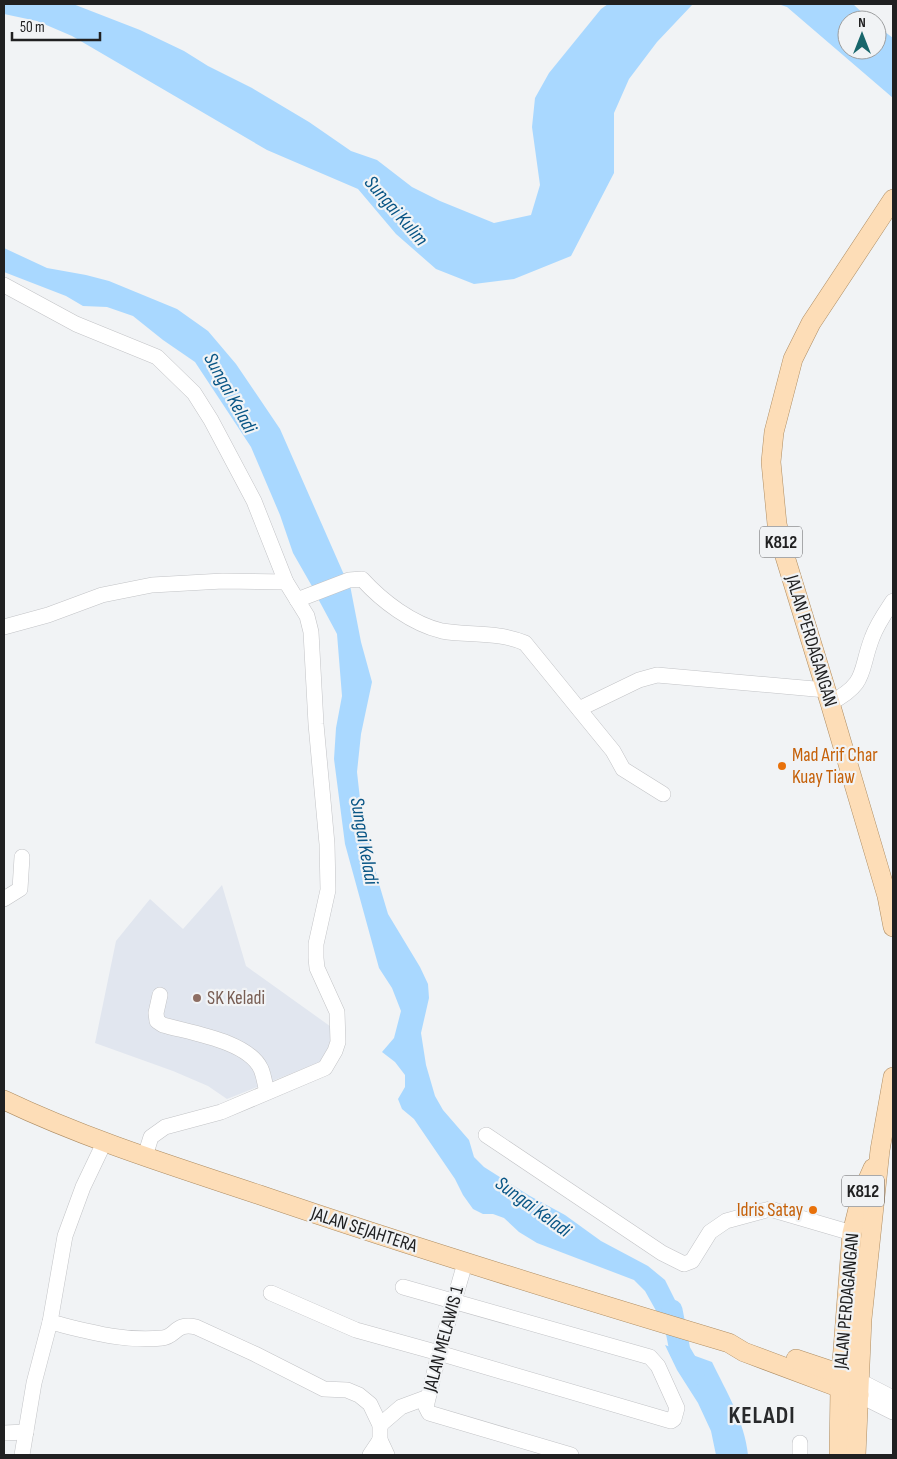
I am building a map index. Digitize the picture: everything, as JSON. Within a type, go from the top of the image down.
[{"type":"main road","name":"JALAN PERDAGANGAN","points":[[893,199],[811,323],[793,359],[774,432],[772,462],[776,524],[782,550],[887,896],[893,927]]},
{"type":"main road","name":"JALAN PERDAGANGAN","points":[[856,1455],[862,1319],[880,1150],[893,1077]]},
{"type":"main road","name":"JALAN SEJAHTERA","points":[[4,1100],[104,1143],[465,1263],[704,1336],[729,1343],[746,1343],[859,1388]]},
{"type":"main road","name":"JALAN PERDAGANGAN","points":[[838,1455],[840,1380],[852,1233],[862,1193],[880,1150]]},
{"type":"street","points":[[4,286],[76,324],[157,357],[194,393],[211,420],[254,502],[286,582],[307,616],[311,632],[316,724],[327,844],[328,890],[316,944],[316,958],[317,968],[337,1012],[338,1042],[335,1052],[325,1068],[221,1112],[165,1127],[151,1137],[145,1156]]},
{"type":"street","points":[[297,600],[349,580],[362,579],[393,607],[426,626],[443,631],[496,634],[512,637],[525,643],[613,750],[623,768],[663,794]]},
{"type":"street","points":[[4,627],[48,615],[102,595],[152,585],[223,581],[286,582]]},
{"type":"street","points":[[579,709],[639,680],[656,675],[828,697],[846,694],[858,682],[878,624],[893,601]]},
{"type":"street","points":[[4,899],[20,889],[22,857]]},
{"type":"street","points":[[160,995],[156,1013],[157,1021],[164,1025],[235,1045],[252,1057],[261,1070],[267,1092]]},
{"type":"street","points":[[486,1135],[662,1253],[684,1264],[692,1260],[710,1232],[726,1221],[770,1209],[852,1233]]},
{"type":"street","points":[[22,1455],[36,1369],[50,1322],[65,1236],[83,1187],[104,1143]]},
{"type":"street","name":"JALAN MELAWIS 1","points":[[465,1263],[428,1397],[426,1407],[429,1414],[553,1453]]},
{"type":"street","points":[[271,1293],[356,1330],[439,1352],[670,1421],[674,1418],[677,1408],[658,1366],[650,1357],[403,1287]]},
{"type":"street","points":[[50,1322],[116,1338],[164,1338],[186,1325],[196,1327],[324,1389],[347,1390],[359,1394],[370,1404],[387,1455]]},
{"type":"street","points":[[859,1388],[893,1398]]},
{"type":"street","points":[[859,1388],[893,1412]]},
{"type":"street","points":[[370,1455],[380,1433],[402,1407],[428,1397]]},
{"type":"street","points":[[4,1433],[26,1432]]},
{"type":"street","points":[[553,1453],[571,1455]]},
{"type":"shaded area","name":"SK Keladi","points":[[222,885],[246,966],[334,1029],[334,1037],[320,1062],[227,1099],[208,1086],[173,1071],[95,1043],[116,941],[150,899],[183,929]]},
{"type":"water","name":"Sungai Kulim","points":[[4,4],[73,4],[140,30],[184,51],[208,66],[252,88],[309,122],[351,151],[377,160],[412,187],[440,201],[494,223],[531,215],[540,185],[532,127],[535,98],[549,73],[601,9],[608,4],[699,4],[692,5],[657,42],[629,79],[614,113],[614,173],[571,256],[514,279],[474,284],[436,269],[396,234],[358,189],[267,150],[72,36],[37,21],[4,14]]},
{"type":"water","points":[[778,4],[853,4],[859,10],[837,10],[837,50],[787,7]]},
{"type":"water","points":[[887,34],[893,38],[893,98],[849,60],[887,60]]},
{"type":"water","points":[[4,248],[47,268],[109,281],[177,309],[208,331],[236,364],[280,429],[345,577],[313,588],[293,553],[280,515],[251,447],[195,362],[133,316],[107,307],[83,306],[66,296],[4,272]]},
{"type":"water","points":[[349,580],[361,642],[372,682],[361,734],[357,772],[360,799],[374,867],[388,914],[428,984],[429,998],[421,1033],[426,1065],[435,1096],[443,1110],[469,1140],[474,1157],[484,1167],[565,1215],[601,1241],[648,1266],[665,1280],[679,1308],[682,1321],[659,1316],[645,1291],[634,1280],[537,1243],[519,1232],[504,1218],[493,1214],[483,1214],[473,1209],[414,1119],[402,1109],[398,1099],[405,1087],[405,1075],[395,1062],[382,1052],[394,1038],[401,1011],[392,988],[379,968],[345,844],[334,759],[336,728],[342,696],[337,634],[315,593]]},
{"type":"water","points":[[665,1345],[712,1362],[739,1419],[748,1455],[716,1455],[711,1431],[698,1403],[677,1370]]},
{"type":"waterway","name":"Sungai Keladi","points":[[672,1310],[680,1351],[694,1375]]},
{"type":"place","name":"Mad Arif Char Kuay Tiaw","points":[[782,766]]},
{"type":"place","name":"SK Keladi","points":[[197,998]]},
{"type":"place","name":"Idris Satay","points":[[813,1210]]},
{"type":"district","name":"KELADI","points":[[762,1415]]}]
